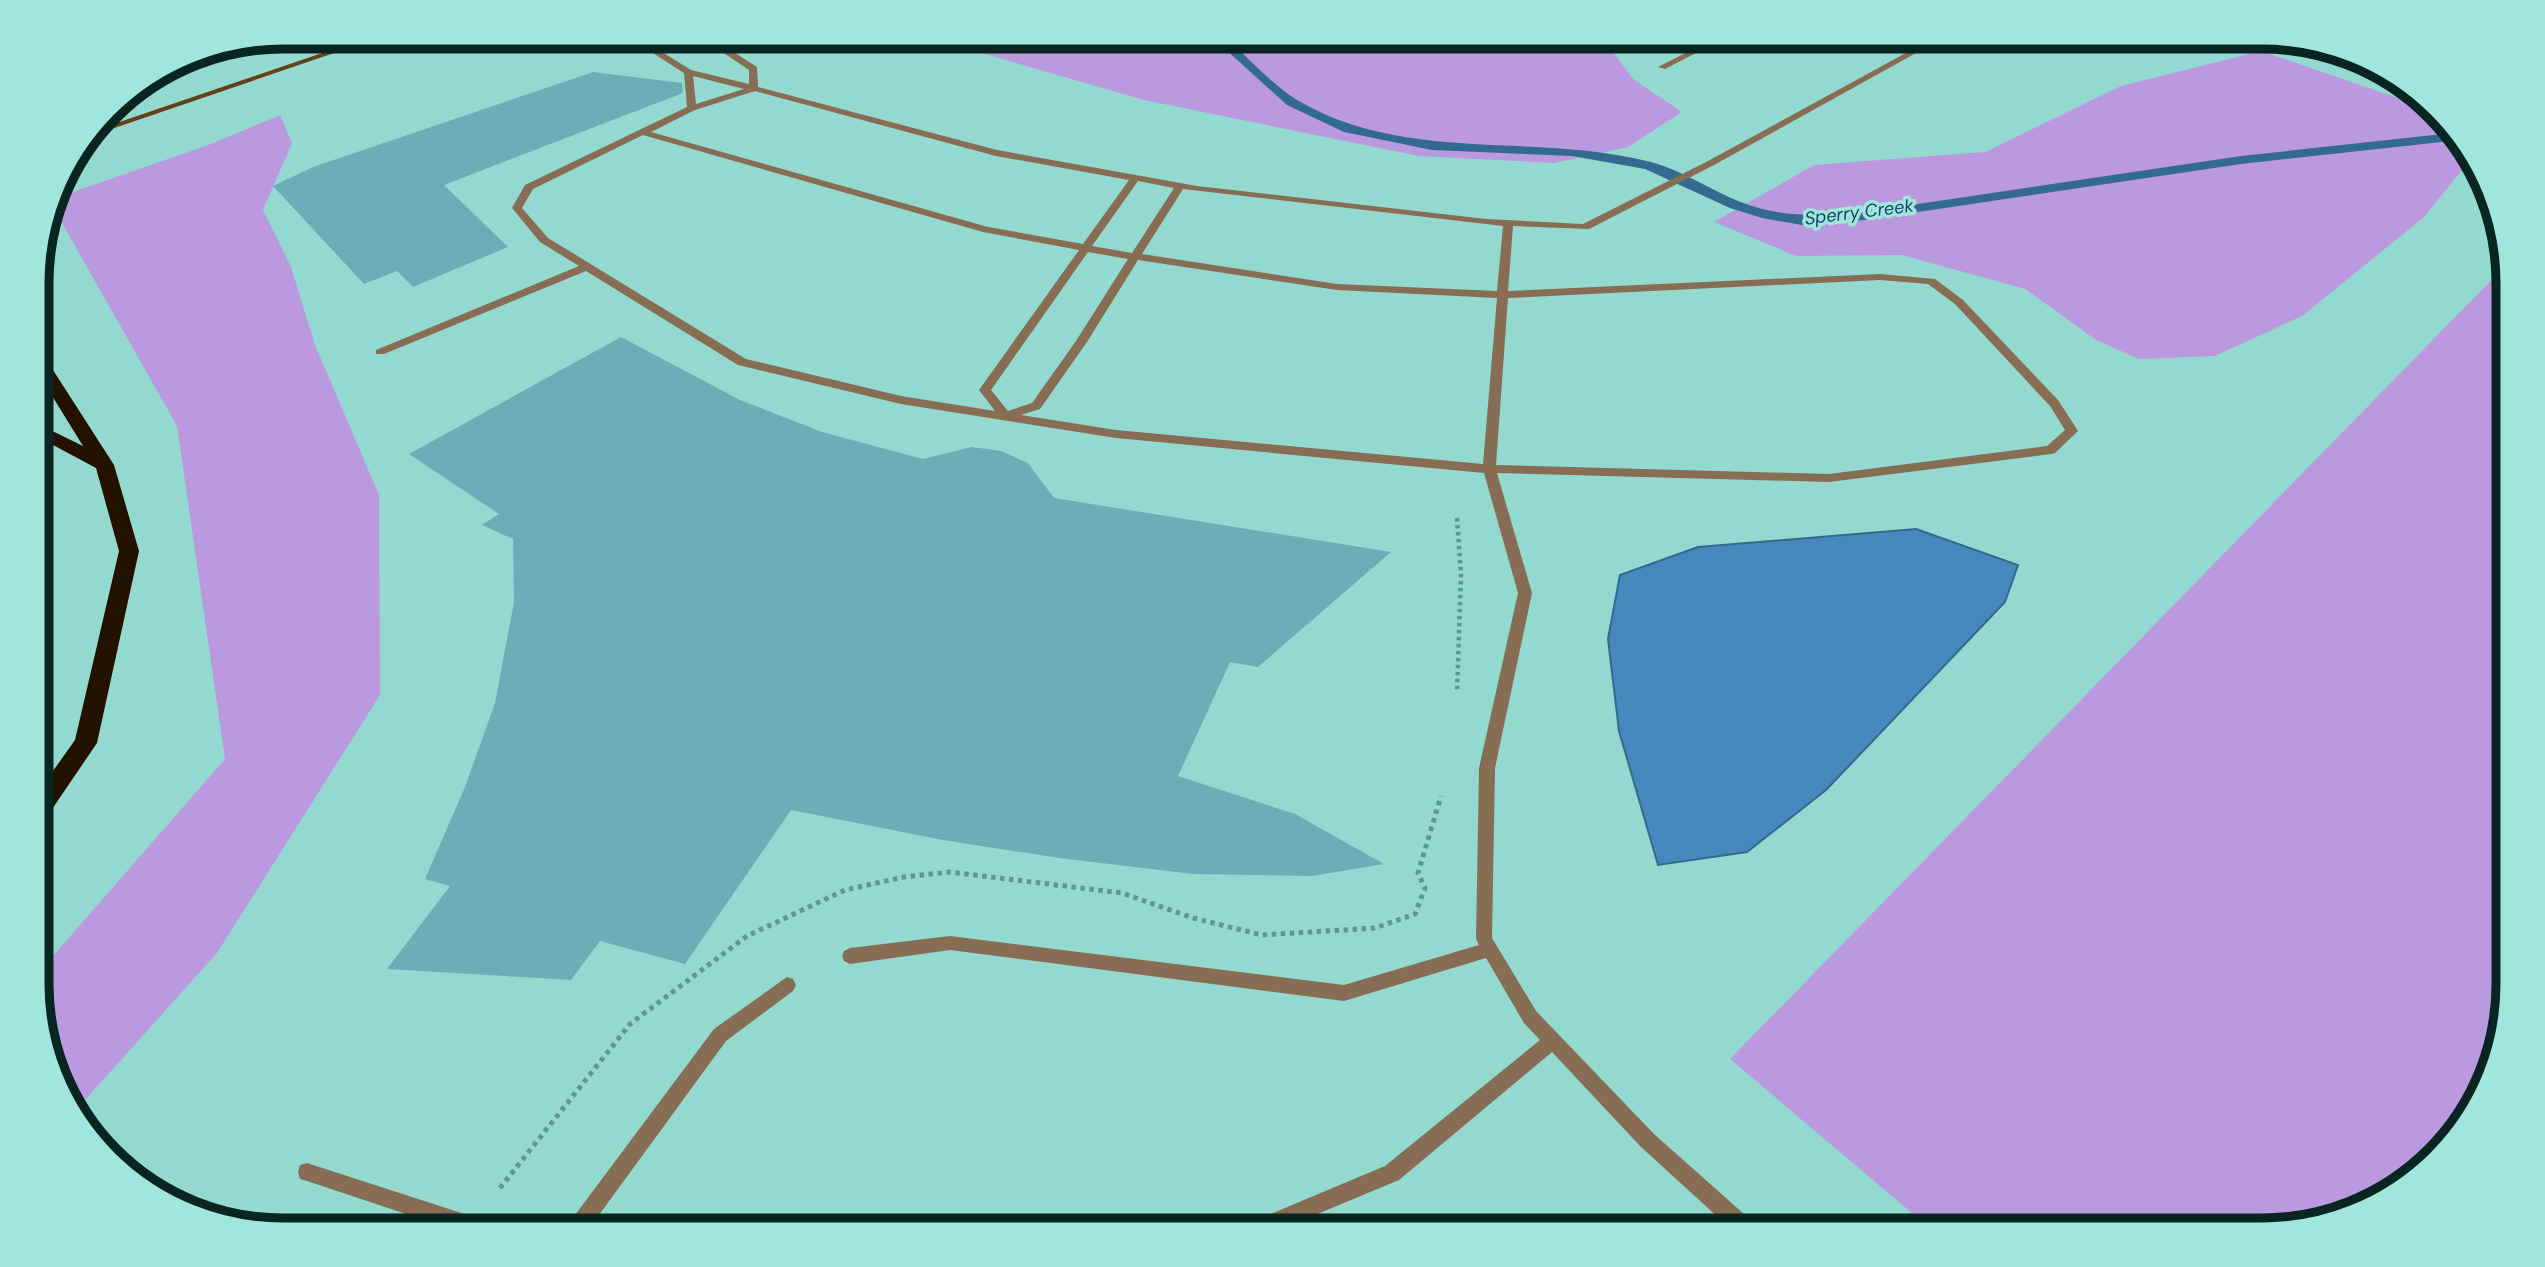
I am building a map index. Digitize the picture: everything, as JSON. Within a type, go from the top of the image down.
[{"type":"highway","points":[[49,795],[86,743],[129,551],[105,465],[50,380]]},
{"type":"highway","points":[[50,436],[105,465]]},
{"type":"main road","points":[[107,129],[339,50]]},
{"type":"lane","points":[[1662,67],[1698,49]]},
{"type":"lane","points":[[652,50],[688,72],[996,153],[1180,186],[1508,223],[1585,227],[1710,163],[1919,49]]},
{"type":"lane","points":[[724,50],[754,69],[753,89]]},
{"type":"lane","points":[[688,72],[692,108]]},
{"type":"lane","points":[[642,132],[987,230],[1133,257],[1337,287],[1503,295],[1880,276],[1931,281],[1959,302],[2054,403],[2072,431],[2051,450],[1829,478],[1489,469],[1116,434],[901,400],[742,362],[544,240],[517,208],[528,187],[642,132],[692,108],[753,89]]},
{"type":"lane","points":[[1005,416],[985,390],[1135,178]]},
{"type":"lane","points":[[1005,416],[1036,406],[1081,342],[1180,186]]},
{"type":"lane","points":[[1508,223],[1489,469],[1525,593],[1488,768],[1484,939],[1530,1017],[1647,1140],[1733,1217]]},
{"type":"lane","points":[[380,352],[588,266]]},
{"type":"lane","points":[[850,956],[950,943],[1344,992],[1489,950]]},
{"type":"lane","points":[[585,1218],[720,1035],[787,985]]},
{"type":"lane","points":[[1286,1217],[1392,1173],[1552,1041]]},
{"type":"lane","points":[[307,1172],[446,1218]]},
{"type":"path","points":[[1457,517],[1461,574],[1457,696]]},
{"type":"path","points":[[485,1218],[630,1024],[747,936],[845,890],[904,877],[950,872],[1122,893],[1194,918],[1262,935],[1375,928],[1415,914],[1425,888],[1418,873],[1444,788]]},
{"type":"shaded area","points":[[1614,49],[1633,79],[1682,112],[1628,147],[1554,163],[1419,156],[1144,100],[970,50]]},
{"type":"shaded area","points":[[2261,51],[2410,102],[2438,129],[2465,166],[2423,218],[2302,316],[2215,356],[2139,359],[2096,340],[2025,289],[1902,255],[1796,256],[1714,222],[1814,165],[1985,152],[2121,86]]},
{"type":"shaded area","points":[[280,115],[292,143],[263,210],[291,267],[315,345],[379,495],[380,695],[217,953],[82,1104],[57,1045],[51,1015],[49,961],[225,759],[177,426],[59,217],[67,194],[211,144]]},
{"type":"shaded area","points":[[2496,276],[2495,999],[2492,1030],[2484,1059],[2457,1114],[2438,1138],[2392,1179],[2366,1194],[2308,1214],[2277,1217],[1917,1217],[1730,1059]]},
{"type":"water","points":[[1916,529],[2018,565],[2005,602],[1826,790],[1747,852],[1658,865],[1619,731],[1608,639],[1620,575],[1698,547]]},
{"type":"building","points":[[593,72],[682,83],[683,93],[444,185],[508,247],[413,287],[397,271],[364,284],[273,186],[313,167]]},
{"type":"building","points":[[621,337],[740,400],[822,432],[923,459],[972,447],[1001,451],[1028,463],[1054,498],[1391,552],[1258,667],[1230,662],[1178,776],[1295,814],[1384,864],[1312,876],[1193,874],[1059,858],[943,840],[791,810],[685,964],[600,941],[571,980],[387,969],[450,886],[425,879],[465,787],[495,703],[514,602],[513,539],[482,525],[499,514],[409,454]]},
{"type":"waterway","name":"Sperry Creek","points":[[1232,50],[1291,102],[1349,129],[1432,146],[1572,152],[1649,166],[1735,205],[1762,214],[1802,221],[1864,216],[2241,160],[2445,138]]}]
